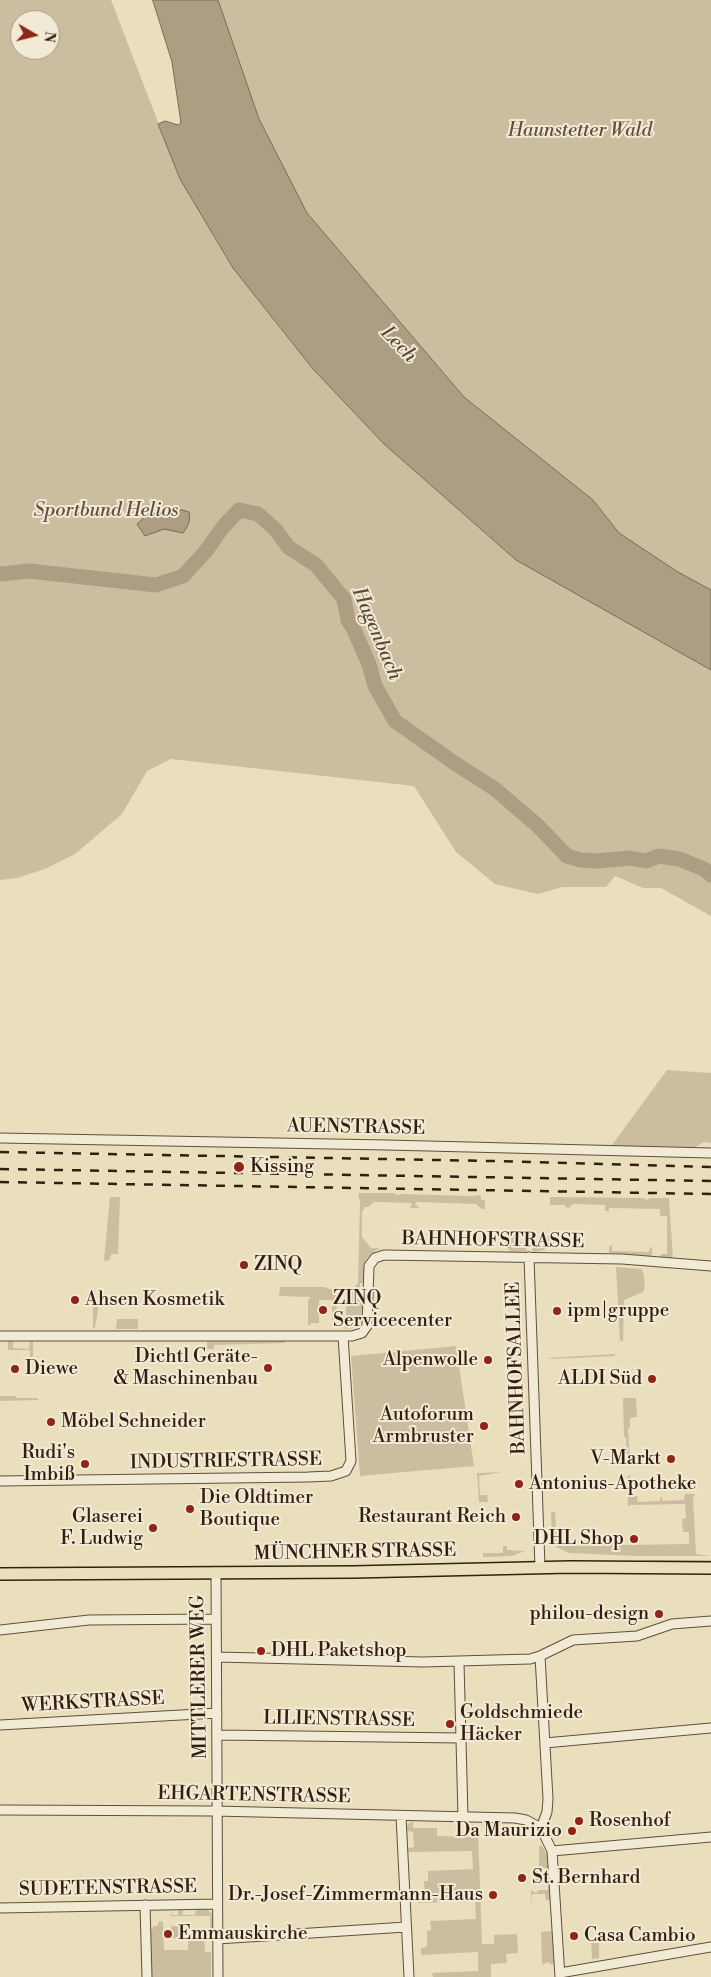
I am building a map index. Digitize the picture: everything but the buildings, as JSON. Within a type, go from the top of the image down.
[{"type":"main road","name":"MÜNCHNER STRASSE","points":[[0,1574],[540,1567],[711,1568]]},
{"type":"street","name":"AUENSTRASSE","points":[[0,1138],[711,1153]]},
{"type":"street","name":"BAHNHOFSTRASSE","points":[[342,1336],[358,1335],[365,1330],[367,1326],[369,1266],[375,1258],[384,1255],[622,1259],[711,1266]]},
{"type":"street","name":"BAHNHOFSALLEE","points":[[529,1258],[540,1567]]},
{"type":"street","points":[[0,1336],[342,1336]]},
{"type":"street","name":"INDUSTRIESTRASSE","points":[[0,1481],[338,1475],[346,1471],[351,1461],[342,1336]]},
{"type":"street","name":"MITTLERER WEG","points":[[216,1572],[218,1977]]},
{"type":"street","points":[[0,1630],[89,1620],[216,1619]]},
{"type":"street","points":[[217,1657],[460,1662],[530,1659],[573,1640],[637,1636],[672,1624],[711,1621]]},
{"type":"street","points":[[540,1656],[548,1799],[547,1812],[541,1828],[552,1851],[560,1975],[711,1947]]},
{"type":"street","points":[[460,1662],[463,1817]]},
{"type":"street","name":"WERKSTRASSE","points":[[0,1725],[218,1713]]},
{"type":"street","points":[[545,1743],[711,1728]]},
{"type":"street","name":"LILIENSTRASSE","points":[[218,1735],[461,1738]]},
{"type":"street","name":"EHGARTENSTRASSE","points":[[0,1810],[217,1811],[507,1818],[526,1820],[541,1828]]},
{"type":"street","points":[[401,1816],[409,1977]]},
{"type":"street","points":[[552,1851],[711,1837]]},
{"type":"street","name":"SUDETENSTRASSE","points":[[0,1908],[217,1904]]},
{"type":"street","points":[[145,1905],[147,1977]]},
{"type":"street","points":[[217,1939],[406,1927]]},
{"type":"green space","name":"Sportbund Helios","points":[[0,0],[111,0],[180,179],[233,268],[313,369],[384,444],[516,560],[711,670],[711,916],[661,888],[643,888],[615,876],[606,887],[562,887],[538,894],[495,884],[456,852],[414,786],[171,759],[147,771],[122,814],[75,854],[45,869],[17,878],[0,880]]},
{"type":"green space","name":"Haunstetter Wald","points":[[218,0],[711,0],[711,590],[678,572],[619,533],[593,500],[464,397],[307,213],[259,119]]},
{"type":"green space","points":[[667,1070],[711,1073],[711,1143],[704,1142],[692,1149],[612,1145]]},
{"type":"green space","points":[[358,1193],[481,1195],[481,1200],[485,1200],[485,1209],[476,1204],[417,1202],[415,1204],[419,1208],[410,1208],[411,1203],[374,1202],[365,1207],[362,1212],[362,1237],[371,1248],[379,1248],[367,1258],[364,1283],[360,1283],[359,1294],[363,1294],[361,1321],[354,1328],[345,1329],[347,1294],[358,1283],[360,1202]]},
{"type":"green space","points":[[110,1197],[120,1197],[118,1254],[111,1254],[110,1260],[104,1261]]},
{"type":"green space","points":[[550,1197],[643,1198],[647,1200],[650,1198],[669,1198],[673,1259],[660,1257],[661,1254],[667,1254],[667,1216],[660,1216],[660,1209],[609,1208],[609,1211],[605,1211],[605,1205],[573,1204],[568,1209],[565,1205],[550,1205]]},
{"type":"green space","points":[[512,1235],[526,1246],[527,1251],[512,1252],[505,1246],[505,1238]]},
{"type":"green space","points":[[545,1236],[550,1236],[551,1244],[544,1250],[534,1252],[532,1250],[536,1243]]},
{"type":"green space","points":[[612,1245],[612,1251],[649,1252],[650,1246],[652,1256],[609,1253],[609,1247]]},
{"type":"green space","points":[[616,1267],[641,1269],[645,1280],[643,1292],[624,1300],[623,1341],[620,1341]]},
{"type":"green space","points":[[280,1287],[324,1287],[333,1290],[337,1297],[336,1324],[332,1328],[332,1300],[319,1300],[319,1323],[308,1325],[308,1300],[311,1297],[279,1296]]},
{"type":"green space","points":[[93,1303],[99,1303],[95,1328],[93,1328]]},
{"type":"green space","points":[[117,1319],[138,1319],[138,1329],[116,1329]]},
{"type":"green space","points":[[8,1341],[13,1341],[13,1348],[29,1349],[30,1341],[33,1341],[33,1359],[30,1360],[30,1350],[8,1350]]},
{"type":"green space","points":[[207,1341],[285,1341],[285,1343],[214,1345],[214,1349],[207,1349]]},
{"type":"green space","points":[[456,1346],[474,1466],[360,1476],[351,1356]]},
{"type":"green space","points":[[614,1354],[615,1356],[547,1358]]},
{"type":"green space","points":[[0,1396],[38,1398],[38,1400],[0,1401]]},
{"type":"green space","points":[[623,1398],[636,1398],[637,1417],[630,1418],[630,1427],[628,1428],[630,1464],[628,1466],[626,1437],[624,1437]]},
{"type":"green space","points":[[503,1472],[479,1476],[480,1495],[487,1495],[488,1502],[479,1502],[477,1473]]},
{"type":"green space","points":[[630,1475],[630,1496],[637,1496],[638,1502],[660,1501],[661,1495],[663,1501],[684,1500],[685,1494],[694,1494],[696,1554],[711,1556],[637,1556],[569,1553],[556,1547],[552,1537],[551,1512],[555,1512],[557,1546],[689,1544],[689,1532],[683,1532],[682,1519],[686,1518],[685,1504],[630,1505],[628,1507],[627,1477]]},
{"type":"green space","points":[[503,1546],[507,1546],[507,1550],[525,1551],[512,1556],[483,1557],[483,1553],[503,1553]]},
{"type":"green space","points":[[639,1560],[711,1560],[711,1562],[678,1563]]},
{"type":"green space","points":[[413,1821],[413,1828],[437,1828],[437,1836],[473,1837],[474,1829],[478,1829],[482,1944],[494,1944],[494,1935],[517,1934],[518,1953],[506,1954],[507,1963],[491,1964],[491,1977],[433,1977],[432,1973],[478,1971],[478,1952],[421,1955],[421,1948],[427,1947],[427,1931],[431,1930],[430,1921],[476,1919],[475,1901],[418,1903],[418,1898],[425,1897],[424,1881],[428,1881],[428,1871],[473,1869],[472,1851],[408,1852],[408,1848],[414,1847],[413,1832],[406,1831],[408,1824]]},
{"type":"green space","points":[[539,1846],[542,1846],[548,1856],[549,1868],[539,1868]]},
{"type":"green space","points":[[533,1873],[549,1874],[550,1900],[546,1900],[545,1894],[532,1894],[532,1909],[531,1890],[536,1893],[539,1890],[548,1890],[548,1882],[533,1883]]},
{"type":"green space","points":[[171,1908],[172,1915],[178,1915],[178,1908],[183,1908],[183,1915],[195,1915],[196,1908],[208,1910],[212,1914],[213,1932],[210,1932],[210,1916],[171,1916]]},
{"type":"green space","points":[[159,1921],[163,1922],[164,1950],[188,1950],[188,1938],[204,1938],[205,1952],[211,1952],[211,1977],[151,1977],[150,1929],[153,1929],[153,1926],[157,1926]]},
{"type":"green space","points":[[171,1926],[183,1926],[183,1938],[171,1938]]},
{"type":"green space","points":[[552,1931],[554,1964],[549,1964],[549,1962],[542,1964],[541,1932]]},
{"type":"green space","points":[[591,1941],[599,1941],[599,1958],[592,1959]]},
{"type":"water","name":"Lech","points":[[153,0],[218,0],[259,119],[307,213],[464,397],[593,500],[619,533],[678,572],[711,590],[711,670],[516,560],[384,444],[313,369],[233,268],[180,179],[158,124],[165,121],[178,125],[181,123],[172,62]]},
{"type":"water","points":[[182,510],[189,512],[190,515],[189,523],[183,533],[164,529],[145,536],[137,524],[147,515]]},
{"type":"waterway","name":"Hagenbach","points":[[0,574],[29,571],[156,585],[183,576],[239,510],[258,514],[276,530],[288,547],[316,565],[344,599],[348,620],[369,664],[375,686],[395,721],[495,789],[537,825],[567,856],[581,860],[596,861],[630,858],[646,861],[659,856],[679,859],[704,869],[711,875]]},
{"type":"railway","points":[[0,1152],[711,1167]]},
{"type":"railway","points":[[0,1169],[711,1181]]},
{"type":"railway","points":[[0,1182],[711,1194]]},
{"type":"place","name":"Kissing","points":[[239,1167]]},
{"type":"place","name":"ZINQ","points":[[244,1265]]},
{"type":"place","name":"Ahsen Kosmetik","points":[[75,1300]]},
{"type":"place","name":"ZINQ Servicecenter","points":[[323,1310]]},
{"type":"place","name":"ipm|gruppe","points":[[557,1311]]},
{"type":"place","name":"Alpenwolle","points":[[488,1360]]},
{"type":"place","name":"Dichtl Geräte- & Maschinenbau","points":[[268,1368]]},
{"type":"place","name":"Diewe","points":[[15,1369]]},
{"type":"place","name":"ALDI Süd","points":[[652,1379]]},
{"type":"place","name":"Möbel Schneider","points":[[51,1422]]},
{"type":"place","name":"Autoforum Armbruster","points":[[484,1426]]},
{"type":"place","name":"V-Markt","points":[[671,1459]]},
{"type":"place","name":"Rudi's Imbiß","points":[[85,1464]]},
{"type":"place","name":"Antonius-Apotheke","points":[[519,1484]]},
{"type":"place","name":"Die Oldtimer Boutique","points":[[190,1509]]},
{"type":"place","name":"Restaurant Reich","points":[[516,1517]]},
{"type":"place","name":"Glaserei F. Ludwig","points":[[153,1528]]},
{"type":"place","name":"DHL Shop","points":[[634,1539]]},
{"type":"place","name":"philou-design","points":[[659,1614]]},
{"type":"place","name":"DHL Paketshop","points":[[261,1651]]},
{"type":"place","name":"Goldschmiede Häcker","points":[[450,1724]]},
{"type":"place","name":"Rosenhof","points":[[579,1821]]},
{"type":"place","name":"Da Maurizio","points":[[572,1831]]},
{"type":"place","name":"St. Bernhard","points":[[522,1878]]},
{"type":"place","name":"Dr.-Josef-Zimmermann-Haus","points":[[493,1895]]},
{"type":"place","name":"Emmauskirche","points":[[168,1934]]},
{"type":"place","name":"Casa Cambio","points":[[574,1936]]}]
